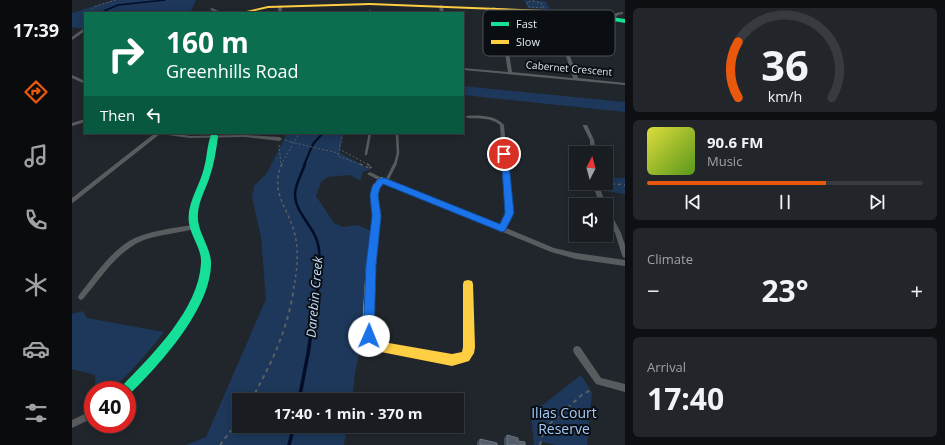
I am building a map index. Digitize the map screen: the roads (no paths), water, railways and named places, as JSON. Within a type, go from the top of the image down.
[{"type":"street","points":[[244,12],[256,9],[280,10],[355,4],[441,10],[494,8],[554,10]]},
{"type":"street","points":[[212,9],[218,12]]},
{"type":"street","points":[[74,37],[84,30]]},
{"type":"street","points":[[507,56],[510,73]]},
{"type":"street","points":[[568,56],[576,80]]},
{"type":"street","name":"Cabernet Crescent","points":[[464,69],[625,84]]},
{"type":"street","points":[[72,76],[84,82]]},
{"type":"street","points":[[468,117],[491,119],[502,125],[509,213],[502,229]]},
{"type":"street","points":[[72,125],[84,120]]},
{"type":"street","points":[[585,126],[592,140],[593,146]]},
{"type":"street","points":[[73,199],[159,134]]},
{"type":"street","points":[[166,134],[178,136],[244,136],[281,139]]},
{"type":"street","points":[[135,381],[161,355],[171,342],[206,276],[206,257],[194,227],[194,208],[207,175],[214,137]]},
{"type":"street","points":[[369,171],[384,181],[561,252],[625,263]]},
{"type":"street","points":[[384,181],[376,187],[374,195],[377,216],[371,265],[368,330],[371,342],[381,347],[452,360],[465,357],[468,353],[468,284]]},
{"type":"street","points":[[613,223],[618,233],[625,255]]},
{"type":"street","points":[[81,297],[119,254],[131,243],[148,236],[194,227]]},
{"type":"street","points":[[577,350],[599,380],[625,388]]},
{"type":"street","points":[[72,424],[84,418]]},
{"type":"lane","points":[[366,154],[370,134]]},
{"type":"lane","points":[[384,181],[395,169],[398,154],[397,134]]},
{"type":"waterway","name":"Darebin Creek","points":[[104,12],[118,5],[165,0]]},
{"type":"waterway","name":"Darebin Creek","points":[[304,165],[313,144],[322,134]]},
{"type":"waterway","name":"Darebin Creek","points":[[305,164],[297,183],[295,194],[297,206],[313,232],[318,244],[320,262],[318,287]]},
{"type":"waterway","name":"Darebin Creek","points":[[300,393],[318,286]]},
{"type":"waterway","name":"Darebin Creek","points":[[289,445],[292,433]]},
{"type":"park label","name":"Ilias Court Reserve","points":[[564,420]]}]
